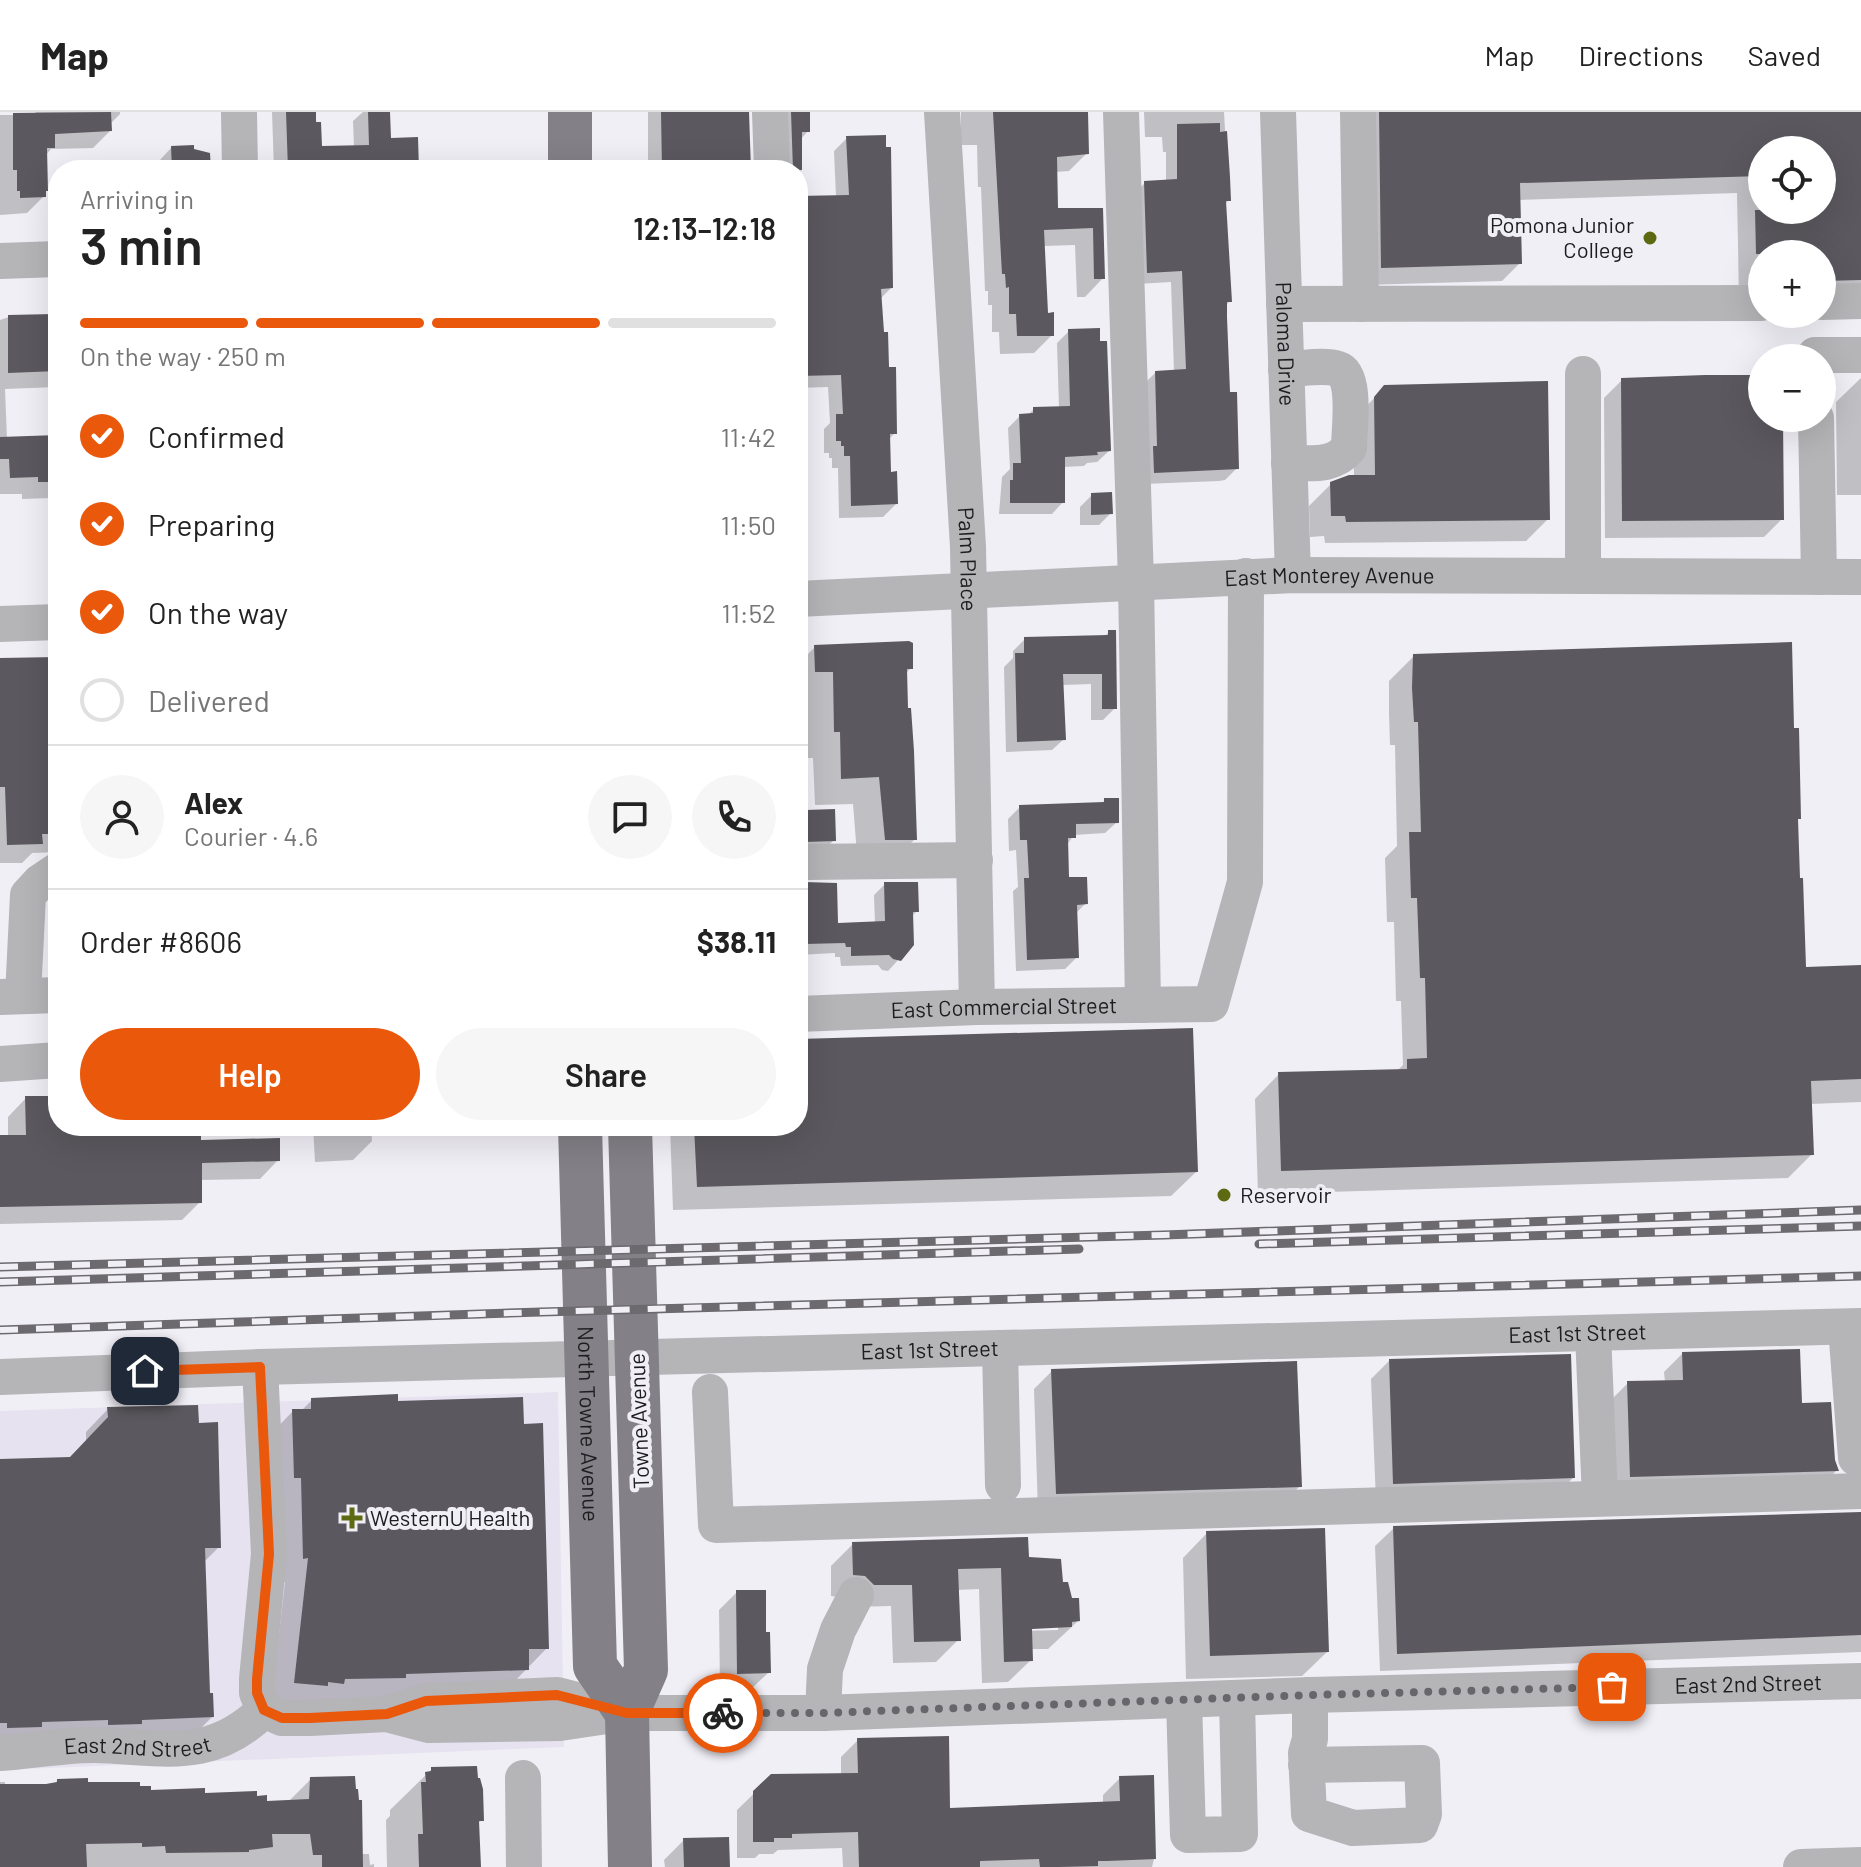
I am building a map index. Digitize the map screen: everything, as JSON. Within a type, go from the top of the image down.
[{"type":"main road","points":[[570,112],[570,160]]},
{"type":"main road","name":"North Towne Avenue","points":[[580,1136],[595,1666],[627,1713]]},
{"type":"main road","name":"Towne Avenue","points":[[627,1713],[646,1670],[630,1136]]},
{"type":"main road","points":[[627,1713],[630,1867]]},
{"type":"street","points":[[239,112],[240,160]]},
{"type":"street","points":[[770,112],[772,160]]},
{"type":"street","name":"Palm Place","points":[[942,112],[969,589],[977,1007]]},
{"type":"street","points":[[1121,112],[1136,581],[1143,1005]]},
{"type":"street","name":"Paloma Drive","points":[[1278,112],[1293,575]]},
{"type":"street","points":[[1358,112],[1361,304]]},
{"type":"street","points":[[0,261],[48,259]]},
{"type":"street","points":[[1836,302],[1861,301]]},
{"type":"street","points":[[1284,304],[1748,303]]},
{"type":"street","points":[[1836,355],[1861,355]]},
{"type":"street","points":[[1286,369],[1333,367],[1343,370],[1350,380],[1349,448],[1340,458],[1326,463],[1289,463]]},
{"type":"street","points":[[1583,374],[1583,576]]},
{"type":"street","points":[[1816,432],[1819,577]]},
{"type":"street","name":"East Monterey Avenue","points":[[808,598],[1293,575],[1861,577]]},
{"type":"street","name":"East Commercial Street","points":[[808,1014],[977,1007],[1211,1004],[1245,882],[1246,576]]},
{"type":"street","points":[[0,624],[48,622]]},
{"type":"street","points":[[808,862],[975,860]]},
{"type":"street","points":[[48,877],[28,895],[11,996],[48,995]]},
{"type":"street","points":[[0,1064],[48,1061]]},
{"type":"street","points":[[710,1392],[716,1525],[1600,1498],[1858,1475],[1853,1392],[1854,1327]]},
{"type":"street","name":"East 1st Street","points":[[0,1377],[551,1359],[1854,1327]]},
{"type":"street","points":[[1593,1333],[1600,1498]]},
{"type":"street","points":[[1000,1348],[1003,1485]]},
{"type":"street","points":[[260,1367],[269,1554],[257,1679],[257,1693],[264,1710]]},
{"type":"street","points":[[823,1713],[825,1669],[838,1630],[856,1595]]},
{"type":"street","name":"East 2nd Street","points":[[0,1753],[92,1745],[172,1751],[215,1743],[246,1728],[264,1710],[282,1718],[387,1714],[429,1725],[560,1723],[627,1713],[823,1713],[1310,1695],[1861,1681]]},
{"type":"street","points":[[1306,1765],[1310,1739],[1310,1695]]},
{"type":"street","points":[[1184,1700],[1188,1835],[1240,1834],[1237,1698]]},
{"type":"street","points":[[523,1778],[524,1867]]},
{"type":"street","points":[[1801,1867],[1861,1865]]},
{"type":"shaded area","points":[[558,1392],[564,1747],[0,1770],[0,1411]]},
{"type":"building","points":[[111,112],[112,131],[55,134],[55,148],[47,148],[46,197],[20,198],[17,170],[13,170],[13,113]]},
{"type":"building","points":[[286,112],[316,112],[316,122],[321,122],[322,146],[369,145],[368,112],[390,112],[391,138],[418,137],[419,160],[288,160]]},
{"type":"building","points":[[661,112],[749,112],[751,160],[662,160]]},
{"type":"building","points":[[791,112],[810,112],[810,132],[802,132],[802,160],[793,160]]},
{"type":"building","points":[[993,112],[1088,112],[1089,154],[1057,157],[1058,208],[1103,208],[1105,279],[1094,279],[1093,228],[1044,230],[1048,313],[1054,312],[1054,336],[1017,336],[1016,314],[1009,314],[1009,287],[1006,288],[1005,274],[1002,274]]},
{"type":"building","points":[[1379,112],[1861,112],[1861,280],[1836,281],[1836,240],[1756,240],[1755,224],[1836,224],[1836,136],[1748,136],[1748,176],[1520,183],[1522,264],[1381,268]]},
{"type":"building","points":[[1220,123],[1220,132],[1227,131],[1230,177],[1231,201],[1226,201],[1232,302],[1227,302],[1227,317],[1230,392],[1237,392],[1239,469],[1154,473],[1153,446],[1157,446],[1155,371],[1186,369],[1182,271],[1147,273],[1144,181],[1177,179],[1177,124]]},
{"type":"building","points":[[886,135],[886,147],[891,147],[893,288],[881,289],[884,332],[888,332],[889,367],[896,367],[897,434],[890,434],[891,472],[897,471],[898,504],[851,506],[850,456],[844,456],[844,446],[841,446],[841,441],[836,441],[836,414],[843,414],[841,375],[808,376],[808,196],[849,195],[846,136]]},
{"type":"building","points":[[194,145],[194,149],[210,153],[210,160],[172,160],[171,146]]},
{"type":"building","points":[[48,314],[48,371],[8,373],[8,315]]},
{"type":"building","points":[[1100,328],[1100,341],[1107,341],[1111,451],[1065,457],[1065,503],[1010,503],[1013,463],[1021,463],[1019,414],[1033,413],[1033,407],[1070,406],[1068,329]]},
{"type":"building","points":[[1748,375],[1748,432],[1783,432],[1784,520],[1622,521],[1621,378]]},
{"type":"building","points":[[1548,381],[1550,520],[1346,522],[1345,516],[1331,516],[1330,482],[1349,475],[1375,475],[1374,397],[1384,385]]},
{"type":"building","points":[[48,435],[48,482],[38,482],[38,477],[10,478],[9,459],[0,459],[0,437]]},
{"type":"building","points":[[1112,492],[1113,514],[1091,515],[1091,493]]},
{"type":"building","points":[[1108,630],[1116,630],[1117,709],[1102,709],[1102,674],[1063,674],[1066,740],[1017,742],[1015,653],[1024,653],[1024,637],[1108,635]]},
{"type":"building","points":[[1792,642],[1794,728],[1799,728],[1801,819],[1798,819],[1806,967],[1861,965],[1861,1079],[1811,1081],[1814,1155],[1281,1171],[1278,1072],[1407,1069],[1407,1059],[1427,1058],[1425,978],[1420,978],[1417,898],[1411,898],[1409,832],[1421,832],[1418,722],[1414,722],[1412,688],[1413,654]]},
{"type":"building","points":[[913,643],[913,669],[907,669],[917,840],[885,840],[879,777],[841,779],[840,732],[834,732],[833,672],[815,672],[814,645]]},
{"type":"building","points":[[48,657],[48,834],[42,834],[43,844],[7,845],[5,787],[0,787],[0,658]]},
{"type":"building","points":[[1104,798],[1119,798],[1119,823],[1076,824],[1076,838],[1068,838],[1069,877],[1087,877],[1088,904],[1077,905],[1079,958],[1027,960],[1024,878],[1029,878],[1027,840],[1020,840],[1019,805],[1104,802]]},
{"type":"building","points":[[835,809],[836,841],[808,842],[808,810]]},
{"type":"building","points":[[808,882],[837,883],[838,923],[885,921],[884,882],[918,882],[919,912],[913,912],[914,945],[901,961],[889,955],[851,956],[851,947],[846,947],[845,943],[808,944]]},
{"type":"building","points":[[1193,1028],[1198,1172],[697,1187],[694,1136],[808,1136],[808,1039]]},
{"type":"building","points":[[25,1096],[48,1096],[48,1136],[201,1136],[201,1140],[280,1138],[280,1161],[202,1163],[202,1203],[0,1207],[0,1135],[26,1135]]},
{"type":"building","points":[[1800,1349],[1802,1403],[1831,1402],[1835,1460],[1839,1471],[1630,1477],[1627,1381],[1683,1380],[1682,1352]]},
{"type":"building","points":[[1571,1354],[1575,1478],[1393,1484],[1389,1359]]},
{"type":"building","points":[[1297,1361],[1302,1487],[1056,1494],[1051,1369]]},
{"type":"building","points":[[398,1394],[398,1401],[523,1397],[524,1424],[543,1423],[549,1649],[529,1649],[529,1670],[406,1674],[406,1678],[345,1679],[344,1684],[328,1682],[328,1686],[294,1683],[308,1558],[303,1559],[301,1478],[294,1478],[292,1409],[311,1409],[311,1398]]},
{"type":"building","points":[[198,1405],[199,1423],[218,1422],[221,1548],[205,1548],[210,1693],[213,1693],[214,1717],[142,1720],[142,1724],[108,1725],[108,1720],[42,1722],[42,1727],[7,1728],[7,1723],[0,1723],[0,1459],[70,1457],[108,1417],[107,1407]]},
{"type":"building","points":[[1861,1512],[1861,1635],[1397,1654],[1393,1526]]},
{"type":"building","points":[[1325,1528],[1329,1652],[1210,1656],[1206,1531]]},
{"type":"building","points":[[1028,1537],[1029,1557],[1061,1559],[1063,1582],[1068,1582],[1072,1598],[1079,1598],[1080,1621],[1072,1622],[1072,1627],[1032,1629],[1033,1661],[1004,1662],[1001,1568],[958,1569],[961,1641],[914,1642],[912,1585],[874,1585],[865,1576],[853,1575],[852,1542]]},
{"type":"building","points":[[736,1590],[766,1590],[766,1632],[770,1632],[771,1673],[737,1674]]},
{"type":"building","points":[[949,1736],[950,1808],[1120,1801],[1119,1776],[1154,1775],[1156,1859],[1098,1861],[1098,1866],[1040,1867],[1039,1859],[980,1861],[980,1867],[859,1867],[858,1832],[792,1834],[792,1838],[774,1838],[774,1842],[753,1842],[753,1791],[771,1774],[858,1773],[857,1738]]},
{"type":"building","points":[[477,1766],[483,1789],[484,1821],[479,1821],[481,1867],[419,1867],[418,1834],[423,1834],[421,1782],[426,1782],[425,1772],[431,1771],[431,1767]]},
{"type":"building","points":[[355,1776],[359,1800],[362,1800],[363,1867],[322,1867],[322,1855],[313,1855],[310,1834],[272,1834],[273,1847],[249,1852],[166,1853],[165,1846],[142,1847],[142,1843],[86,1844],[87,1867],[0,1867],[0,1784],[46,1784],[57,1782],[57,1779],[88,1778],[88,1782],[140,1782],[140,1786],[151,1786],[151,1790],[205,1788],[205,1793],[257,1791],[257,1796],[267,1795],[267,1801],[309,1799],[310,1777]]},
{"type":"building","points":[[729,1837],[730,1867],[684,1867],[683,1838]]},
{"type":"railway","points":[[0,1267],[1164,1235],[1861,1210]]},
{"type":"railway","points":[[1259,1244],[1861,1226]]},
{"type":"railway","points":[[0,1282],[1079,1249]]},
{"type":"railway","points":[[0,1330],[1861,1276]]},
{"type":"way so far","points":[[723,1713],[823,1713],[1612,1687]]},
{"type":"place","name":"Pomona Junior College","points":[[1650,238]]},
{"type":"place","name":"Reservoir","points":[[1224,1195]]},
{"type":"place","name":"WesternU Health","points":[[352,1518]]},
{"type":"route","points":[[145,1371],[260,1367],[269,1554],[257,1679],[257,1693],[264,1710],[282,1718],[310,1718],[387,1714],[426,1701],[557,1695],[627,1713],[723,1713]]}]
